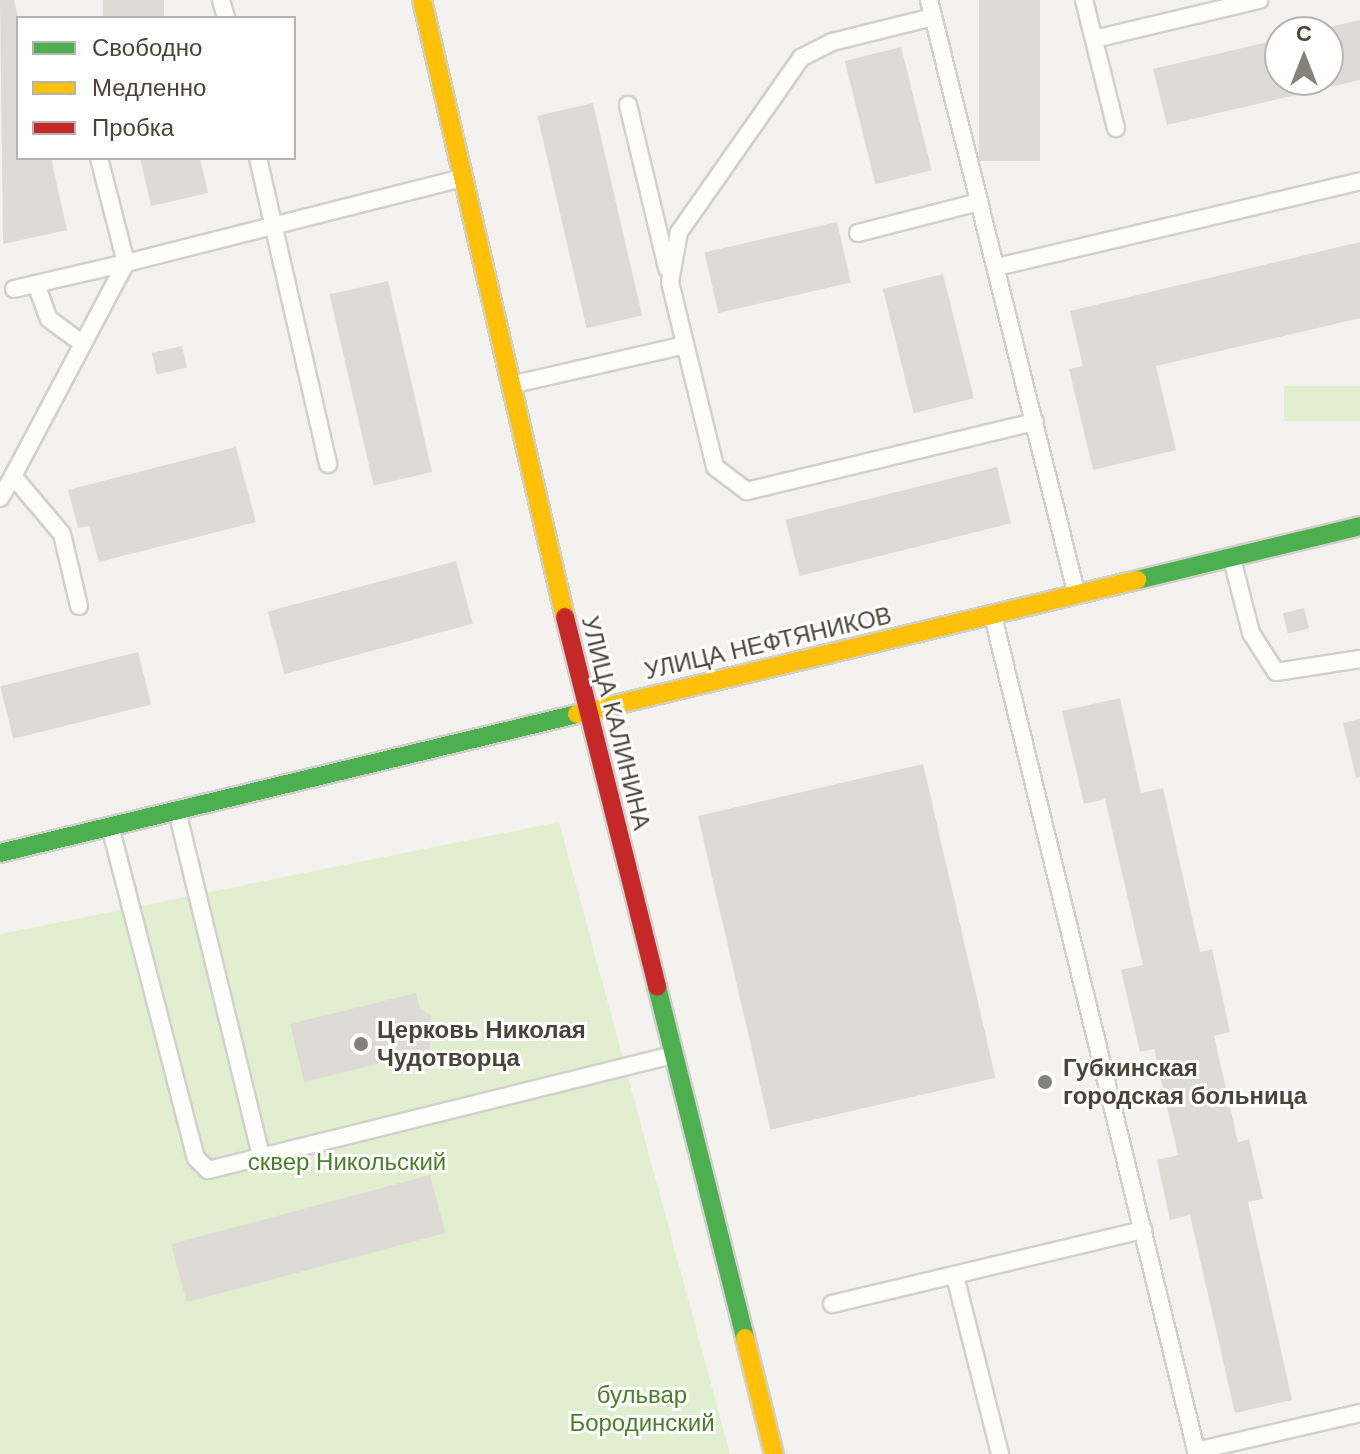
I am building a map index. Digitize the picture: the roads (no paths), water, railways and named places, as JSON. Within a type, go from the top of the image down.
[{"type":"street","name":"УЛИЦА КАЛИНИНА","points":[[422,0],[588,710],[774,1454]]},
{"type":"street","name":"УЛИЦА НЕФТЯНИКОВ","points":[[0,853],[1360,526]]},
{"type":"lane","points":[[1084,0],[1116,128]]},
{"type":"lane","points":[[1094,39],[1258,0]]},
{"type":"lane","points":[[670,282],[671,256],[688,215],[789,70],[832,42],[931,8],[1076,594]]},
{"type":"lane","points":[[628,105],[715,467],[747,491],[1035,422]]},
{"type":"lane","points":[[0,498],[126,263],[100,160]]},
{"type":"lane","points":[[258,160],[328,464]]},
{"type":"lane","points":[[14,289],[464,177]]},
{"type":"lane","points":[[997,267],[1360,181]]},
{"type":"lane","points":[[858,233],[979,202]]},
{"type":"lane","points":[[36,284],[49,319],[83,344]]},
{"type":"lane","points":[[511,385],[685,345]]},
{"type":"lane","points":[[13,476],[62,534],[79,606]]},
{"type":"lane","points":[[1231,557],[1251,633],[1276,672],[1360,659]]},
{"type":"lane","points":[[992,614],[1197,1452],[1360,1413]]},
{"type":"lane","points":[[177,810],[262,1159]]},
{"type":"lane","points":[[110,827],[196,1158],[208,1170],[675,1055]]},
{"type":"lane","points":[[832,1304],[1143,1230]]},
{"type":"lane","points":[[955,1276],[1000,1454]]},
{"type":"place","name":"Церковь Николая Чудотворца","points":[[361,1044]]},
{"type":"place","name":"Губкинская городская больница","points":[[1045,1082]]},
{"type":"park label","name":"сквер Никольский","points":[[347,1162]]},
{"type":"park label","name":"бульвар Бородинский","points":[[642,1409]]}]
